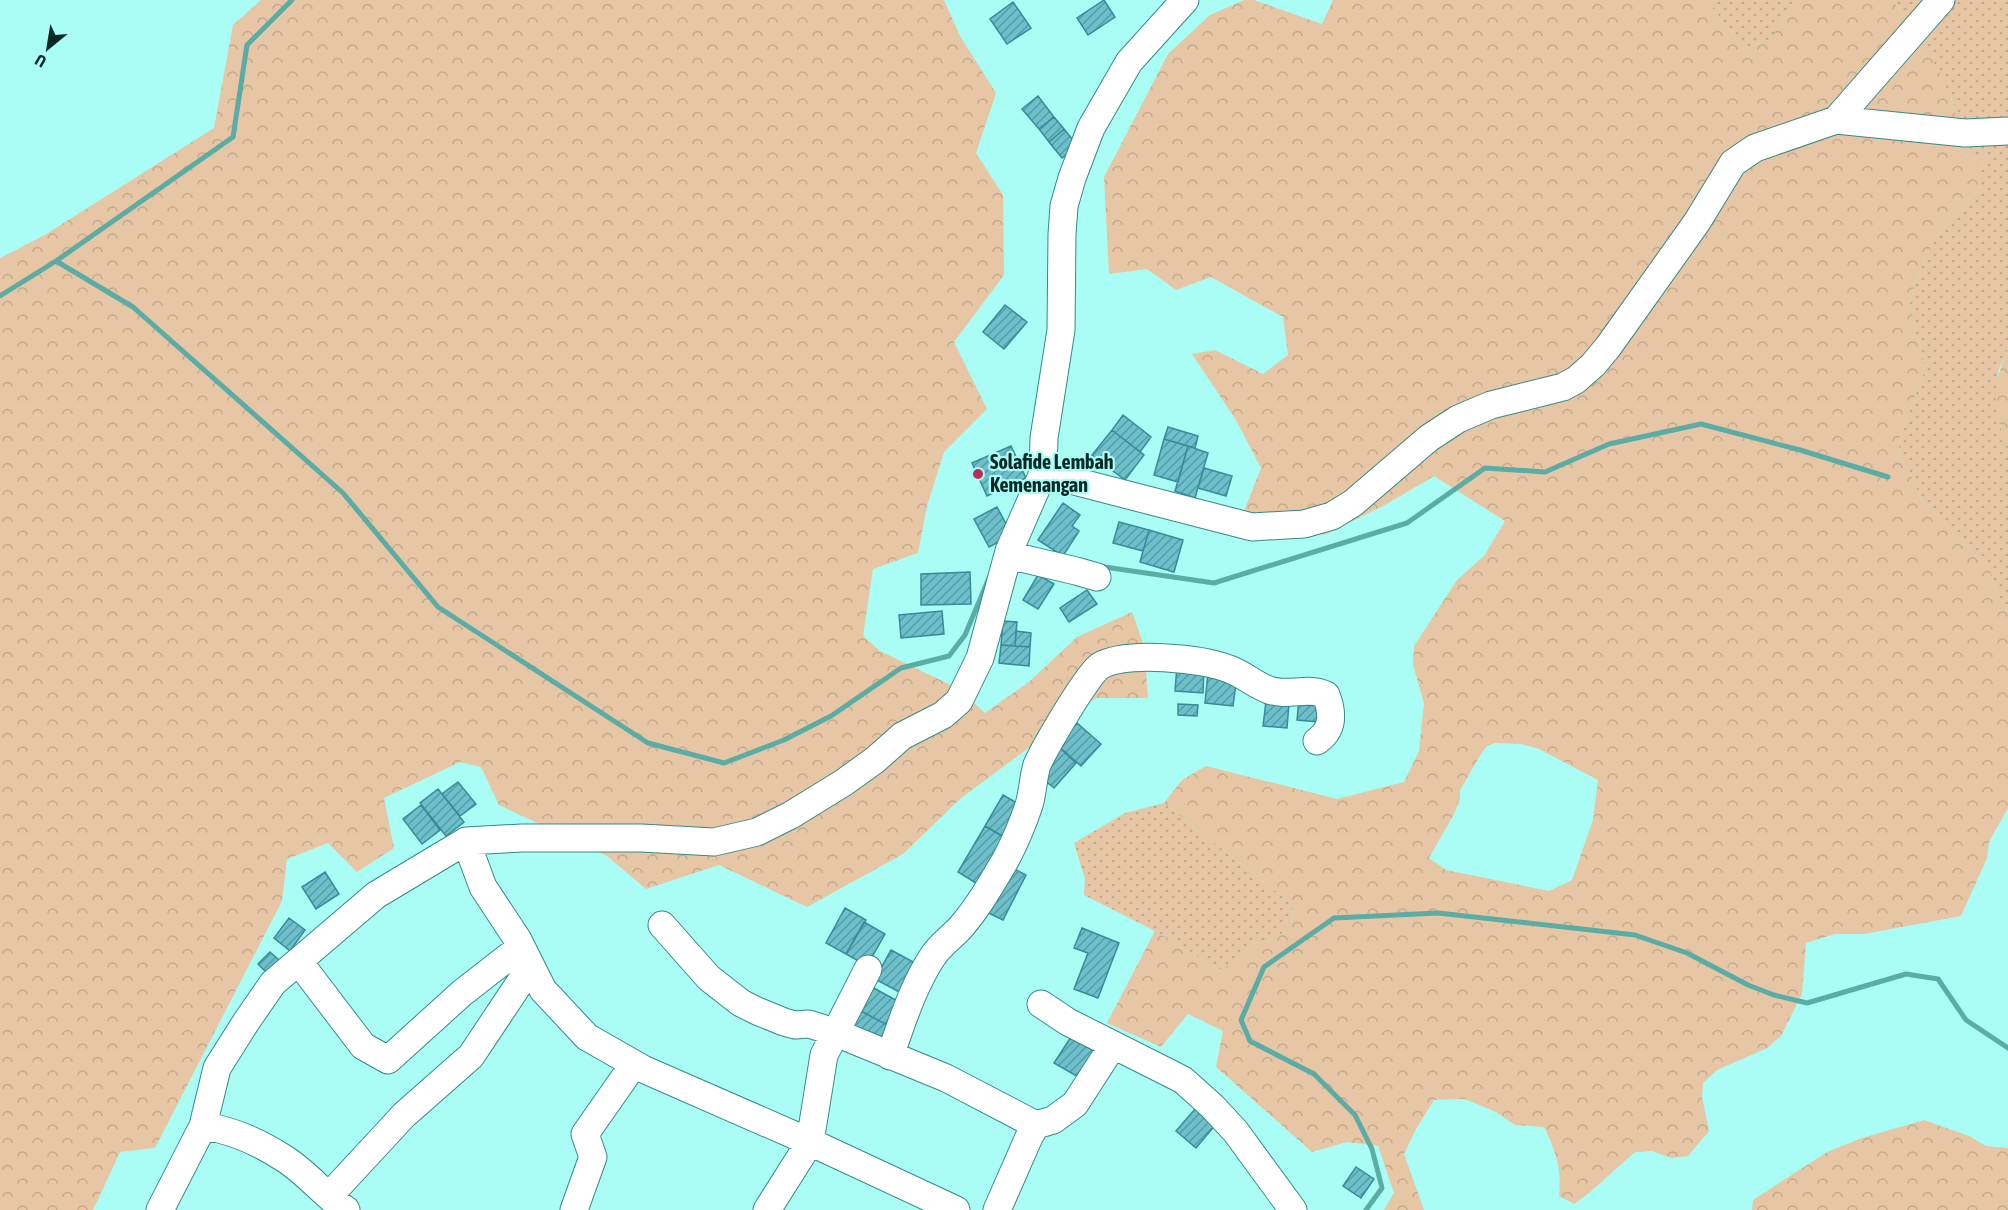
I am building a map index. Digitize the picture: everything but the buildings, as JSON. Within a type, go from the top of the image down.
[{"type":"street","points":[[160,1210],[203,1126],[217,1068],[273,983],[376,895],[466,841],[522,838],[641,838],[714,842],[757,832],[791,815],[875,760],[902,735],[943,715],[959,701],[980,658],[1011,548],[1043,473],[1044,438],[1061,330],[1064,206],[1072,178],[1091,128],[1130,62],[1185,0]]},
{"type":"street","points":[[1836,120],[1941,0]]},
{"type":"street","points":[[1043,473],[1252,527],[1304,524],[1332,516],[1353,503],[1429,438],[1458,419],[1491,405],[1563,387],[1576,380],[1608,347],[1697,222],[1733,163],[1755,148],[1836,120],[1965,133],[2008,131]]},
{"type":"street","points":[[1011,548],[1097,577]]},
{"type":"street","points":[[890,1056],[912,996],[934,955],[974,910],[1016,840],[1029,805],[1037,766],[1097,667],[1112,660],[1154,657],[1230,669],[1267,690],[1279,693],[1320,692],[1326,695],[1330,706],[1331,721],[1326,735],[1317,741]]},
{"type":"street","points":[[466,841],[483,887],[526,956],[543,990],[586,1037],[633,1064],[810,1142],[948,1208]]},
{"type":"street","points":[[662,925],[709,978],[741,1003],[784,1022],[795,1025],[809,1024],[834,1032],[946,1078],[1036,1125]]},
{"type":"street","points":[[299,963],[363,1046],[388,1060],[462,993],[526,956]]},
{"type":"street","points":[[203,1126],[225,1129],[249,1138],[286,1159],[337,1203],[404,1115],[471,1056],[526,956]]},
{"type":"street","points":[[767,1210],[810,1142],[824,1055],[868,969]]},
{"type":"street","points":[[1041,1004],[1068,1022],[1183,1080],[1236,1132],[1293,1210]]},
{"type":"street","points":[[997,1210],[1036,1125],[1053,1119],[1075,1104],[1113,1045]]},
{"type":"street","points":[[574,1210],[593,1157],[585,1134],[633,1064]]},
{"type":"green space","points":[[261,0],[944,0],[960,36],[996,93],[976,153],[1003,195],[1004,275],[954,342],[987,409],[944,452],[927,506],[918,553],[873,569],[863,636],[880,651],[959,689],[985,713],[1030,681],[1077,637],[1132,612],[1144,646],[1148,698],[1096,698],[961,798],[903,854],[807,907],[719,865],[646,889],[607,856],[499,805],[481,767],[460,762],[384,798],[394,848],[357,872],[328,843],[287,859],[282,901],[155,1148],[120,1152],[93,1210],[0,1210],[0,258],[43,236],[214,128],[233,25]]},
{"type":"green space","points":[[1244,0],[1254,0],[1322,24],[1333,0],[1706,0],[1744,49],[1771,39],[1794,0],[1892,0],[1917,34],[1940,74],[1958,121],[1967,158],[1985,157],[1981,171],[1981,186],[1935,238],[1914,287],[1910,304],[1912,322],[1923,356],[1924,372],[1900,437],[1898,454],[1908,468],[1921,499],[1991,572],[1995,588],[2008,613],[2008,808],[1989,842],[1987,858],[1961,916],[1864,934],[1835,934],[1806,943],[1802,994],[1781,1036],[1767,1048],[1717,1070],[1703,1083],[1702,1097],[1709,1131],[1688,1156],[1671,1158],[1652,1151],[1635,1152],[1574,1204],[1559,1196],[1560,1178],[1557,1161],[1544,1127],[1515,1125],[1496,1112],[1465,1099],[1434,1100],[1404,1154],[1424,1210],[1384,1210],[1394,1193],[1378,1146],[1347,1142],[1312,1152],[1216,1067],[1223,1031],[1188,1014],[1161,1047],[1107,1023],[1155,931],[1219,970],[1232,963],[1253,944],[1278,938],[1292,920],[1293,905],[1164,803],[1182,780],[1206,766],[1337,799],[1404,782],[1419,751],[1424,703],[1413,665],[1414,646],[1457,580],[1484,556],[1505,521],[1434,476],[1385,505],[1324,535],[1244,511],[1261,468],[1236,420],[1192,354],[1215,350],[1263,374],[1288,355],[1283,317],[1211,277],[1176,290],[1147,269],[1109,274],[1104,177],[1168,54],[1210,15]],"holes":[[[1495,743],[1522,744],[1539,749],[1598,780],[1593,820],[1572,880],[1549,891],[1446,870],[1429,858],[1454,814],[1460,799],[1460,790],[1487,746]]]},
{"type":"green space","points":[[1706,0],[1794,0],[1771,39],[1744,49]]},
{"type":"green space","points":[[1892,0],[2008,0],[2008,350],[1998,371],[2000,426],[2008,443],[2008,613],[1995,588],[1991,572],[1921,499],[1908,468],[1898,454],[1900,437],[1924,372],[1923,356],[1912,322],[1910,304],[1914,287],[1935,238],[1981,186],[1981,171],[1985,157],[1967,158],[1952,100],[1901,11]]},
{"type":"green space","points":[[2008,350],[2008,443],[1998,419],[1996,396],[1999,373]]},
{"type":"green space","points":[[1164,803],[1293,905],[1292,920],[1278,938],[1253,944],[1232,963],[1219,970],[1155,931],[1084,895],[1085,879],[1074,843],[1125,813]]},
{"type":"green space","points":[[1924,1120],[1969,1136],[1986,1146],[2008,1148],[2008,1210],[1752,1210],[1753,1200],[1827,1152],[1862,1138]]},
{"type":"waterway","points":[[0,296],[56,261],[233,137],[247,45],[292,0]]},
{"type":"waterway","points":[[56,261],[133,307],[343,493],[438,607],[648,743],[724,763],[784,740],[831,716],[901,668],[949,656],[965,635],[989,578]]},
{"type":"waterway","points":[[1098,566],[1214,583],[1407,523],[1485,468],[1545,472],[1609,444],[1701,424],[1800,450],[1888,477]]},
{"type":"waterway","points":[[1366,1210],[1382,1188],[1372,1149],[1355,1115],[1314,1074],[1250,1041],[1241,1020],[1264,967],[1334,918],[1438,913],[1635,935],[1687,953],[1748,985],[1774,995],[1807,1003],[1906,974],[1938,979],[1966,1020],[2008,1048]]},
{"type":"place","name":"Solafide Lembah Kemenangan","points":[[978,474]]}]
